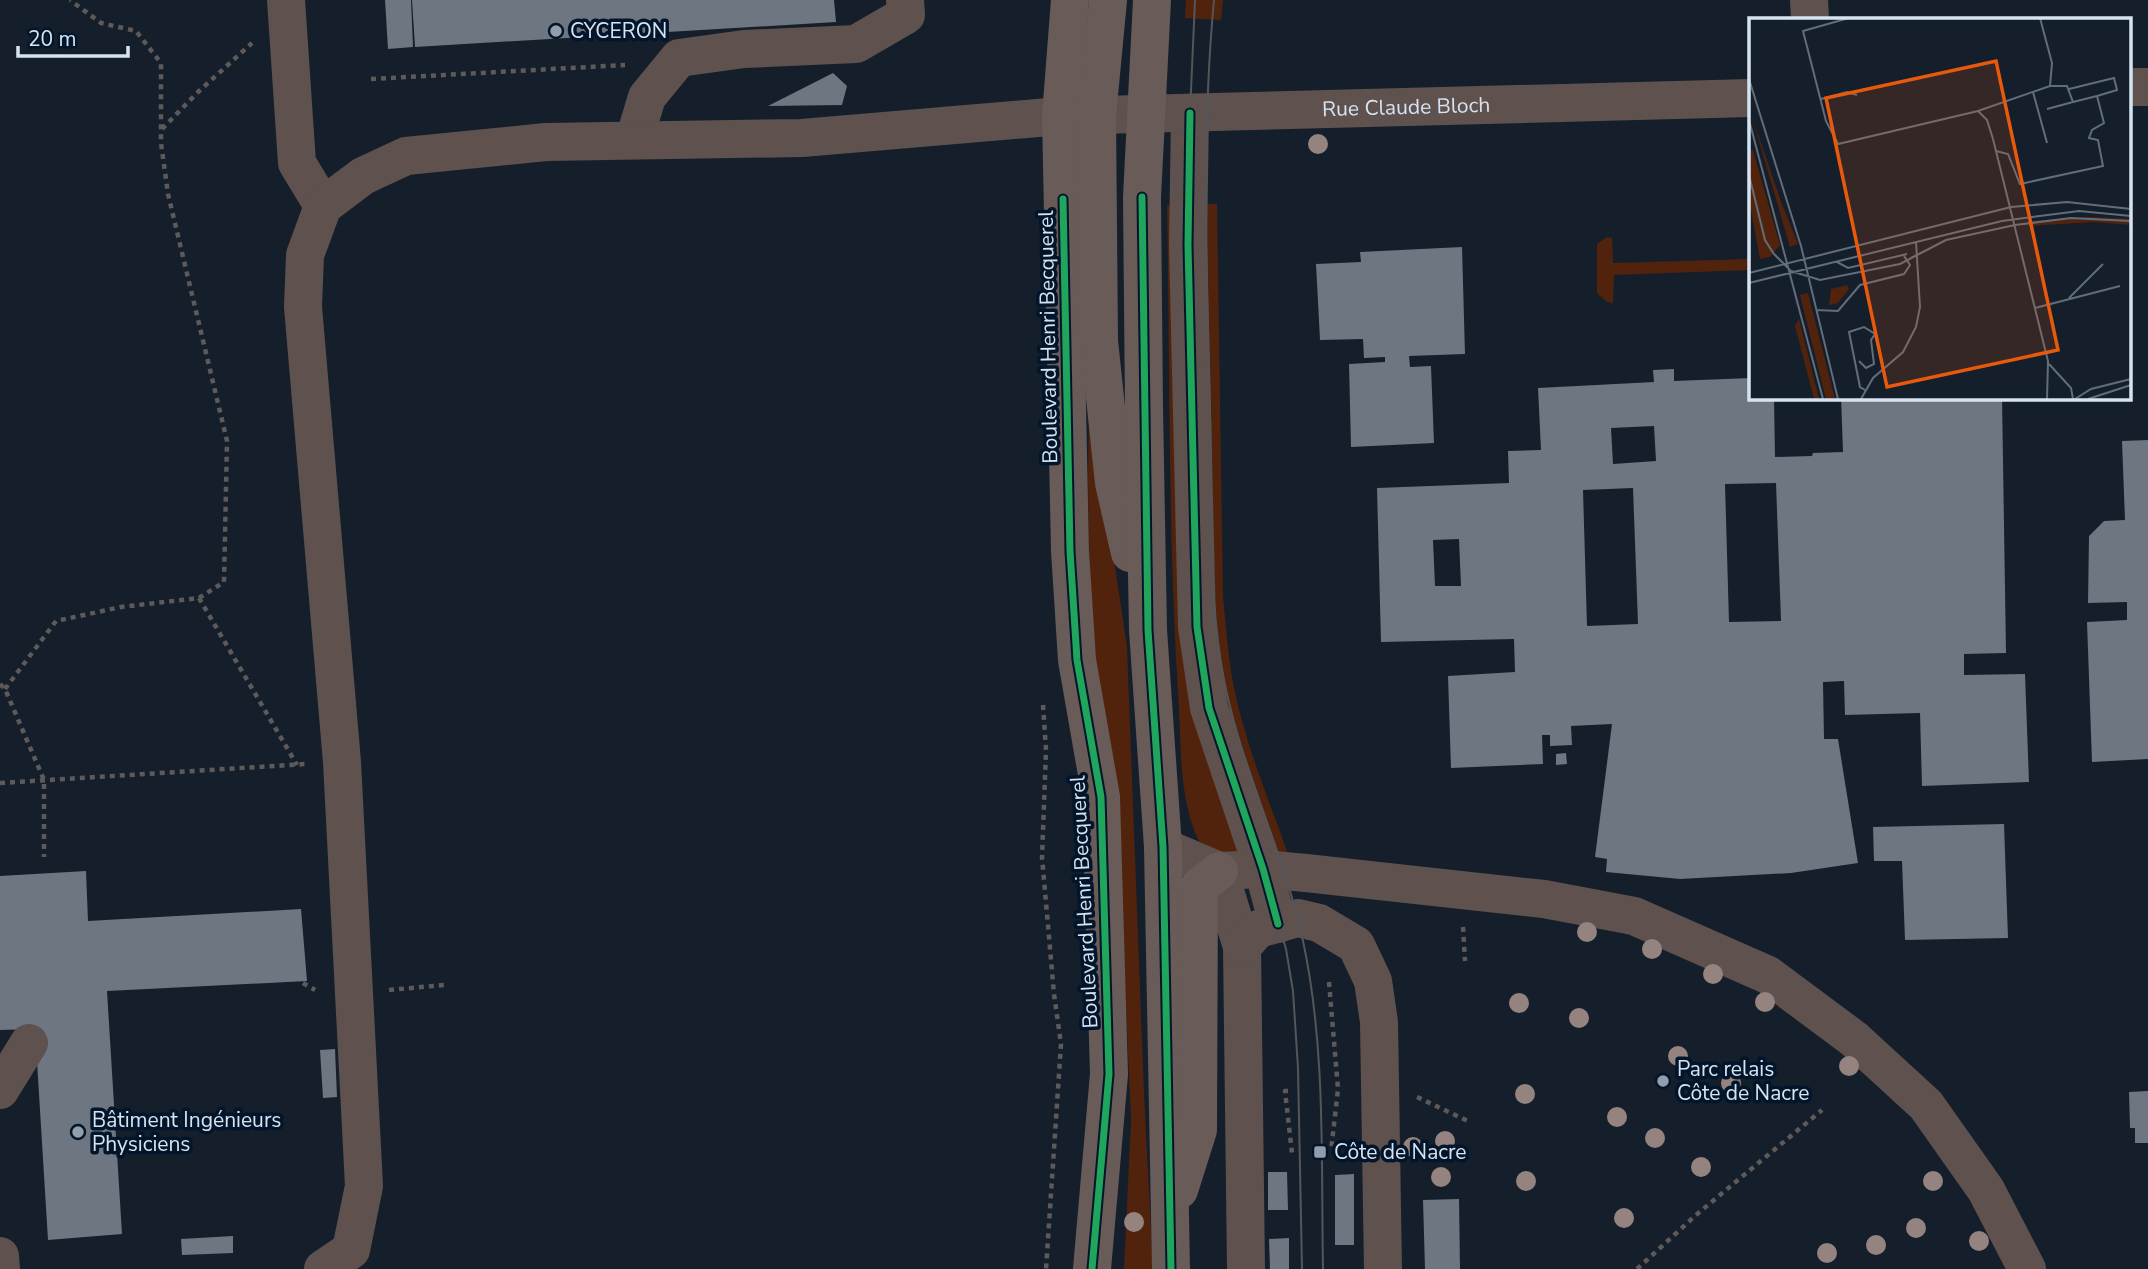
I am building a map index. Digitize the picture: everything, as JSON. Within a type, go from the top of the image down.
[{"type":"main road","name":"Boulevard Henri Becquerel","points":[[1070,0],[1099,341],[1114,482],[1148,630]]},
{"type":"main road","name":"Boulevard Henri Becquerel","points":[[1092,1269],[1106,1108],[1107,1033],[1101,797],[1077,660],[1070,551],[1079,116],[1108,0]]},
{"type":"main road","name":"Boulevard Henri Becquerel","points":[[1152,0],[1142,197],[1148,630],[1163,847],[1171,1269]]},
{"type":"main road","points":[[1169,1222],[1198,1130],[1199,887],[1219,871]]},
{"type":"street","points":[[634,140],[647,97],[679,58],[744,49],[856,44],[906,15],[905,0]]},
{"type":"street","points":[[1809,0],[1810,18]]},
{"type":"street","points":[[287,5],[297,163],[323,206],[305,255],[303,307],[342,762],[364,1186],[351,1250],[323,1269]]},
{"type":"street","points":[[2130,87],[2148,87]]},
{"type":"street","name":"Rue Claude Bloch","points":[[323,206],[363,176],[406,156],[546,142],[802,138],[1079,116],[1749,98]]},
{"type":"street","points":[[1190,113],[1188,245],[1197,627],[1209,708],[1263,869],[1278,924]]},
{"type":"street","points":[[1163,847],[1219,871],[1263,869],[1544,899],[1634,916],[1768,975],[1854,1039],[1926,1105],[1986,1190],[2015,1267]]},
{"type":"street","points":[[1219,871],[1242,947],[1246,1269]]},
{"type":"street","points":[[1242,947],[1258,929],[1298,918],[1319,923],[1356,945],[1373,981],[1379,1022],[1382,1269]]},
{"type":"street","points":[[0,1090],[29,1043]]},
{"type":"street","points":[[0,1256],[1,1269]]},
{"type":"path","points":[[44,857],[44,780],[2,686],[56,621],[121,607],[199,598],[224,582],[227,441],[168,194],[162,130],[161,64],[136,31],[101,23],[71,0]]},
{"type":"path","points":[[162,130],[287,5]]},
{"type":"path","points":[[371,79],[623,64],[660,81]]},
{"type":"path","points":[[199,598],[297,765]]},
{"type":"path","points":[[1043,694],[1046,750],[1042,857],[1061,1044],[1046,1269]]},
{"type":"path","points":[[0,783],[342,762]]},
{"type":"path","points":[[1329,975],[1338,1089],[1331,1152]]},
{"type":"path","points":[[1288,1091],[1285,1091],[1292,1153]]},
{"type":"path","points":[[1406,1092],[1470,1122]]},
{"type":"path","points":[[1637,1269],[1696,1215],[1822,1110]]},
{"type":"shaded area","points":[[1186,0],[1223,0],[1221,20],[1185,18]]},
{"type":"shaded area","points":[[1199,204],[1217,204],[1223,597],[1230,662],[1244,728],[1291,862],[1271,861],[1215,681]]},
{"type":"shaded area","points":[[1167,205],[1177,205],[1187,656],[1248,860],[1203,849],[1195,831],[1185,793],[1172,571]]},
{"type":"shaded area","points":[[1092,216],[1101,472],[1127,647],[1153,1269],[1124,1269],[1131,1120],[1116,774],[1091,643],[1088,481]]},
{"type":"shaded area","points":[[1607,237],[1612,238],[1613,263],[1749,259],[1749,270],[1614,275],[1613,303],[1607,302],[1597,293],[1597,244]]},
{"type":"building","points":[[385,0],[411,0],[413,47],[388,49]]},
{"type":"building","name":"CYCERON","points":[[412,0],[834,0],[836,22],[415,47]]},
{"type":"building","points":[[833,73],[847,86],[842,105],[768,106]]},
{"type":"building","points":[[1462,247],[1465,354],[1409,356],[1410,367],[1431,366],[1434,443],[1351,447],[1349,364],[1385,362],[1385,357],[1364,358],[1363,339],[1320,340],[1316,264],[1361,262],[1360,252]]},
{"type":"building","points":[[1674,369],[1674,381],[1749,378],[1749,399],[1774,399],[1775,457],[1843,452],[1841,399],[2002,399],[2006,653],[1964,654],[1964,675],[2025,674],[2029,782],[1922,786],[1920,713],[1845,715],[1844,681],[1823,682],[1824,739],[1838,739],[1858,863],[1791,873],[1680,879],[1606,872],[1607,859],[1595,857],[1612,724],[1571,726],[1572,745],[1550,746],[1550,735],[1542,735],[1543,764],[1451,768],[1448,676],[1515,672],[1514,639],[1381,642],[1377,488],[1509,483],[1508,451],[1541,450],[1538,388],[1654,382],[1653,370]],"holes":[[[1654,426],[1656,461],[1613,464],[1611,428]],[[1776,483],[1781,621],[1729,622],[1725,484]],[[1633,488],[1638,624],[1587,626],[1583,490]],[[1459,539],[1461,586],[1435,586],[1433,540]]]},
{"type":"building","points":[[2148,440],[2148,759],[2092,762],[2087,622],[2127,620],[2127,602],[2088,603],[2089,536],[2104,521],[2125,520],[2122,441]]},
{"type":"building","points":[[1566,753],[1567,764],[1556,765],[1556,754]]},
{"type":"building","points":[[2004,824],[2008,938],[1905,940],[1902,861],[1874,861],[1873,827]]},
{"type":"building","name":"Bâtiment Ingénieurs Physiciens","points":[[86,871],[88,921],[301,909],[307,981],[107,991],[122,1234],[48,1240],[35,1029],[0,1030],[0,876]]},
{"type":"building","points":[[335,1049],[337,1097],[323,1098],[320,1050]]},
{"type":"building","points":[[2148,1091],[2148,1143],[2135,1143],[2135,1128],[2130,1128],[2129,1092]]},
{"type":"building","points":[[1268,1172],[1287,1172],[1288,1210],[1268,1210]]},
{"type":"building","points":[[1354,1174],[1354,1245],[1335,1245],[1335,1175]]},
{"type":"building","points":[[1459,1199],[1460,1269],[1425,1269],[1423,1200]]},
{"type":"building","points":[[233,1236],[233,1253],[182,1255],[181,1239]]},
{"type":"building","points":[[1289,1238],[1289,1269],[1270,1269],[1269,1239]]},
{"type":"tram line","points":[[1195,0],[1188,245],[1197,627],[1209,708],[1263,869],[1286,949],[1293,991],[1298,1068],[1302,1269]]},
{"type":"tram line","points":[[1214,0],[1207,103],[1206,206],[1214,601],[1228,699],[1248,768],[1284,871],[1303,941],[1310,981],[1316,1022],[1321,1104],[1323,1269]]},
{"type":"cycle path","points":[[1190,113],[1188,245],[1197,627],[1209,708],[1263,869],[1278,924]]},
{"type":"cycle path","points":[[1142,197],[1148,630],[1163,847],[1171,1269]]},
{"type":"cycle path","points":[[1063,199],[1070,551],[1077,660],[1101,797],[1109,1074],[1092,1269]]},
{"type":"place","name":"CYCERON","points":[[556,31]]},
{"type":"place","name":"Parc relais Côte de Nacre","points":[[1663,1081]]},
{"type":"place","name":"Bâtiment Ingénieurs Physiciens","points":[[78,1132]]},
{"type":"place","name":"Côte de Nacre","points":[[1320,1152]]}]
